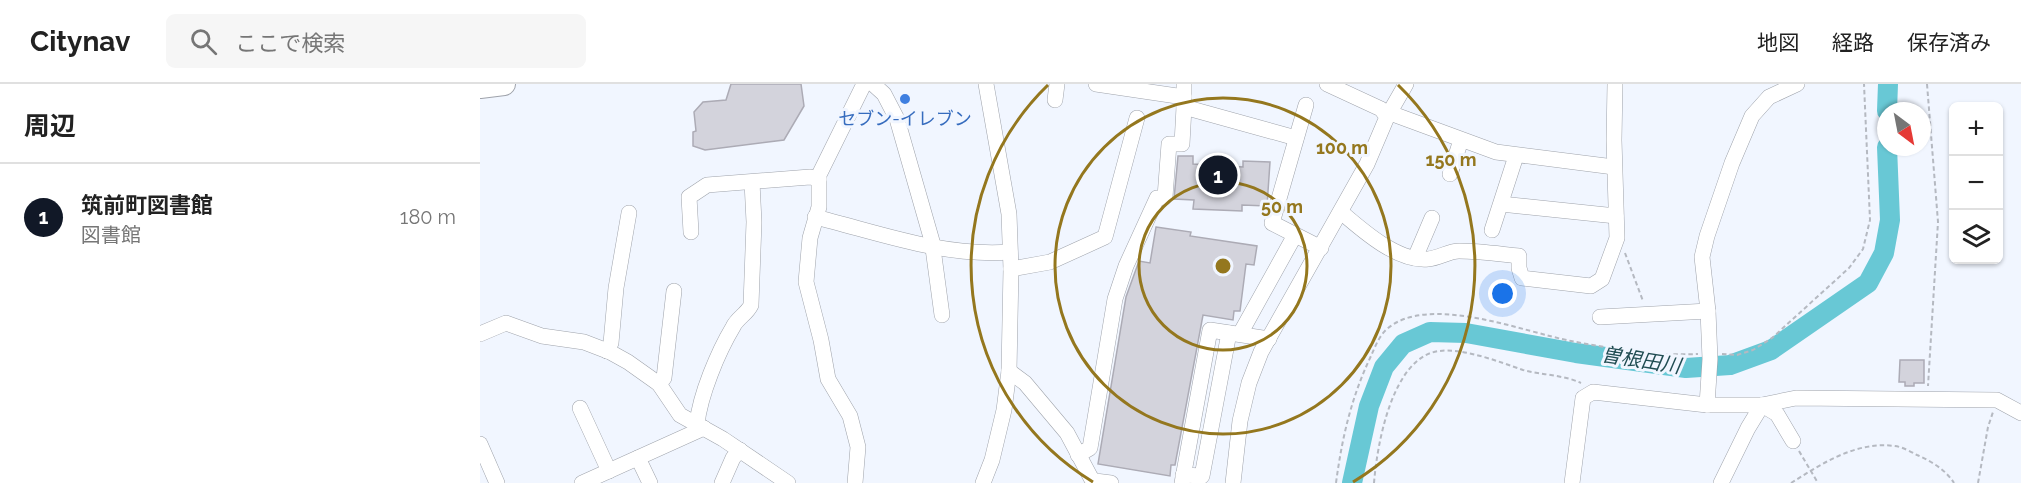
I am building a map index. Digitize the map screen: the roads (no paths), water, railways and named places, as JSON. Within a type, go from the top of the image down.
[{"type":"highway","points":[[480,87],[504,84]]},
{"type":"street","points":[[855,483],[858,447],[853,426],[850,416],[828,379],[806,282],[810,238],[819,207],[819,179],[864,84]]},
{"type":"street","points":[[873,84],[884,94],[897,119],[933,247],[942,315]]},
{"type":"street","points":[[983,483],[992,460],[1004,410],[1009,371],[1011,269],[1009,214],[986,84]]},
{"type":"street","points":[[1055,100],[1057,84]]},
{"type":"street","points":[[1096,84],[1184,96],[1296,138]]},
{"type":"street","points":[[1327,84],[1381,109],[1388,115],[1496,152],[1614,167]]},
{"type":"street","points":[[1233,483],[1240,421],[1249,383],[1269,339],[1367,164],[1388,115],[1406,84]]},
{"type":"street","points":[[1341,212],[1392,250],[1415,258],[1441,257],[1456,251],[1519,256],[1522,278],[1592,286],[1602,279],[1617,238],[1614,167],[1616,84]]},
{"type":"street","points":[[1707,398],[1710,357],[1702,257],[1707,236],[1742,136],[1752,116],[1769,97],[1797,84]]},
{"type":"street","points":[[1078,455],[1090,448],[1115,299],[1126,266],[1156,198],[1165,197],[1169,144],[1182,144],[1184,96]]},
{"type":"street","points":[[1306,105],[1272,222],[1321,248]]},
{"type":"street","points":[[1011,269],[1050,262],[1105,237],[1137,118]]},
{"type":"street","points":[[1450,174],[1461,140]]},
{"type":"street","points":[[1492,230],[1516,156]]},
{"type":"street","points":[[691,232],[689,197],[707,185],[810,177],[819,179]]},
{"type":"street","points":[[700,426],[698,413],[714,362],[734,324],[748,312],[751,305],[754,222],[752,182]]},
{"type":"street","points":[[1501,204],[1616,216]]},
{"type":"street","points":[[607,351],[611,342],[616,288],[629,213]]},
{"type":"street","points":[[815,217],[933,247],[974,253],[1010,252]]},
{"type":"street","points":[[1415,258],[1432,218]]},
{"type":"street","points":[[1234,333],[1295,235]]},
{"type":"street","points":[[659,384],[664,378],[674,291]]},
{"type":"street","points":[[1600,317],[1708,311]]},
{"type":"street","points":[[480,334],[506,322],[542,336],[584,342],[607,351],[628,362],[659,384],[680,415],[740,450],[788,483]]},
{"type":"street","points":[[1183,479],[1210,330],[1269,339]]},
{"type":"street","points":[[1009,371],[1024,383],[1067,432],[1089,481],[1111,483]]},
{"type":"street","points":[[1572,483],[1583,398],[1593,392],[1707,398],[1762,405],[1796,398],[1997,400],[2021,413]]},
{"type":"street","points":[[1762,405],[1777,414],[1793,441]]},
{"type":"street","points":[[1721,483],[1762,405]]},
{"type":"street","points":[[580,408],[607,476]]},
{"type":"street","points":[[582,483],[607,476],[700,426]]},
{"type":"street","points":[[480,444],[497,483]]},
{"type":"street","points":[[722,483],[733,458],[740,450]]},
{"type":"street","points":[[638,458],[650,483]]},
{"type":"waterway","name":"曽根田川","points":[[1887,102],[1888,84]]},
{"type":"waterway","name":"曽根田川","points":[[1352,483],[1369,406],[1384,367],[1403,344],[1430,332],[1466,333],[1576,353],[1686,368],[1730,365],[1771,350],[1868,283],[1884,253],[1890,220],[1887,156]]},
{"type":"place","name":"セブン-イレブン","points":[[905,99]]},
{"type":"place","name":"筑前町図書館","points":[[1218,175]]}]
